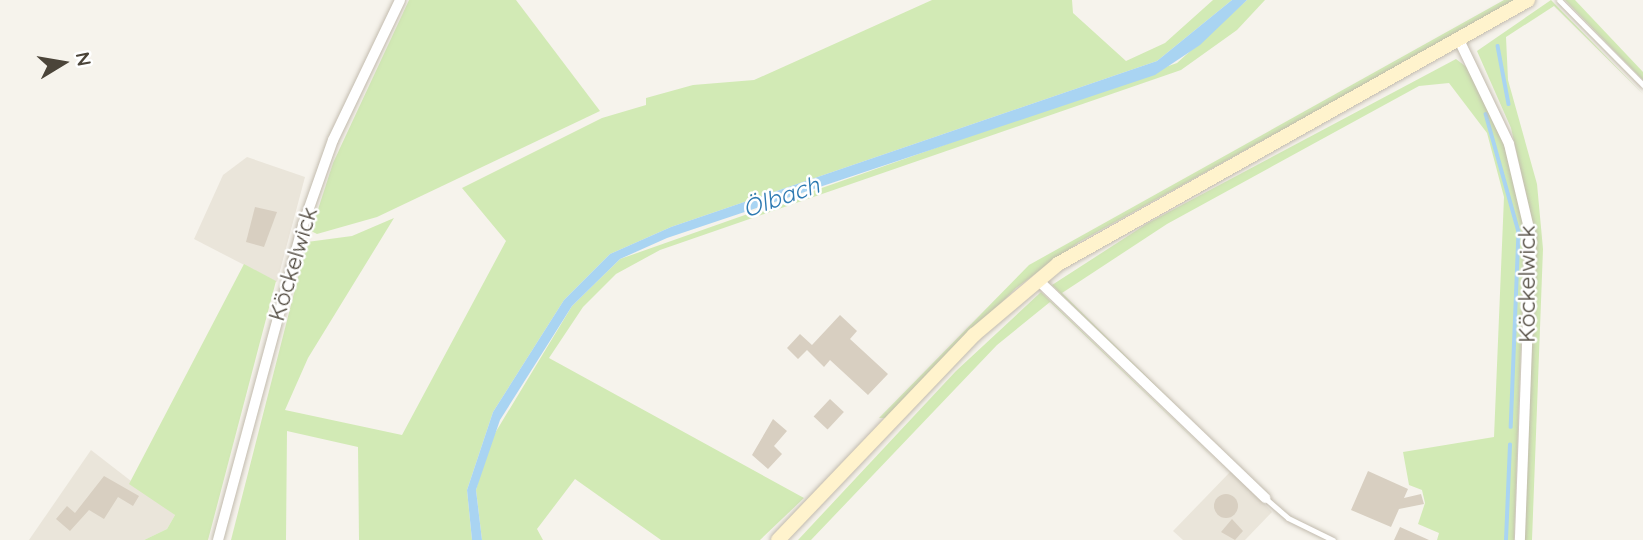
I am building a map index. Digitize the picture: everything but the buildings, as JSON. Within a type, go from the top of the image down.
[{"type":"main road","points":[[778,540],[974,335],[1038,280],[1141,212],[1460,41],[1528,0]]},
{"type":"street","name":"Köckelwick","points":[[218,540],[303,225],[333,140],[400,0]]},
{"type":"street","name":"Köckelwick","points":[[1460,41],[1509,145],[1531,237],[1520,540]]},
{"type":"street","points":[[1038,280],[1265,498]]},
{"type":"lane","points":[[1559,0],[1643,85]]},
{"type":"lane","points":[[1265,498],[1288,518],[1333,540]]},
{"type":"shaded area","points":[[247,157],[305,177],[277,282],[194,239],[223,175]]},
{"type":"shaded area","points":[[91,450],[175,515],[167,529],[144,540],[29,540]]},
{"type":"shaded area","points":[[1232,470],[1272,512],[1245,540],[1183,540],[1173,531]]},
{"type":"green space","points":[[409,0],[516,0],[600,111],[377,217],[317,234],[311,231],[333,163]]},
{"type":"green space","points":[[932,0],[1072,0],[1073,13],[1126,61],[1165,43],[1213,0],[1232,0],[1157,61],[671,227],[610,254],[564,300],[493,412],[467,490],[472,540],[359,540],[358,447],[287,431],[286,540],[231,540],[307,242],[352,236],[394,218],[308,358],[285,410],[402,435],[506,241],[462,188],[602,118],[646,105],[646,98],[693,85],[754,80]]},
{"type":"green space","points":[[1247,0],[1265,0],[1237,30],[1181,70],[660,250],[616,274],[583,307],[549,358],[804,498],[760,540],[661,540],[575,479],[537,529],[543,540],[482,540],[476,490],[489,443],[572,306],[620,259],[1177,63]]},
{"type":"green space","points":[[1504,0],[1517,0],[1079,242],[1016,288],[887,418],[879,418],[1029,265]]},
{"type":"green space","points":[[1551,0],[1643,94],[1554,6],[1506,37],[1508,80],[1537,184],[1543,249],[1532,540],[1524,540],[1536,237],[1511,128],[1477,51]]},
{"type":"green space","points":[[1565,0],[1575,0],[1643,72],[1643,80]]},
{"type":"green space","points":[[1456,59],[1469,69],[1507,148],[1525,230],[1514,540],[1437,540],[1439,533],[1418,524],[1425,503],[1422,490],[1409,485],[1403,452],[1494,437],[1504,197],[1487,133],[1449,83],[1419,86],[1167,224],[1062,293],[1267,495],[1052,285],[1148,223]]},
{"type":"green space","points":[[244,264],[276,281],[208,540],[144,540],[167,529],[175,515],[129,484]]},
{"type":"green space","points":[[1041,292],[1229,473],[1050,302],[997,345],[811,540],[798,540],[956,371]]},
{"type":"water","name":"Ölbach","points":[[1232,0],[1247,0],[1200,45],[1155,75],[667,238],[620,259],[572,306],[500,420],[476,490],[482,540],[472,540],[467,490],[493,412],[564,300],[610,254],[671,227],[1157,61]]},
{"type":"waterway","points":[[1498,46],[1509,104]]},
{"type":"waterway","points":[[1486,114],[1519,232],[1511,427]]},
{"type":"waterway","points":[[1506,540],[1510,445]]}]
